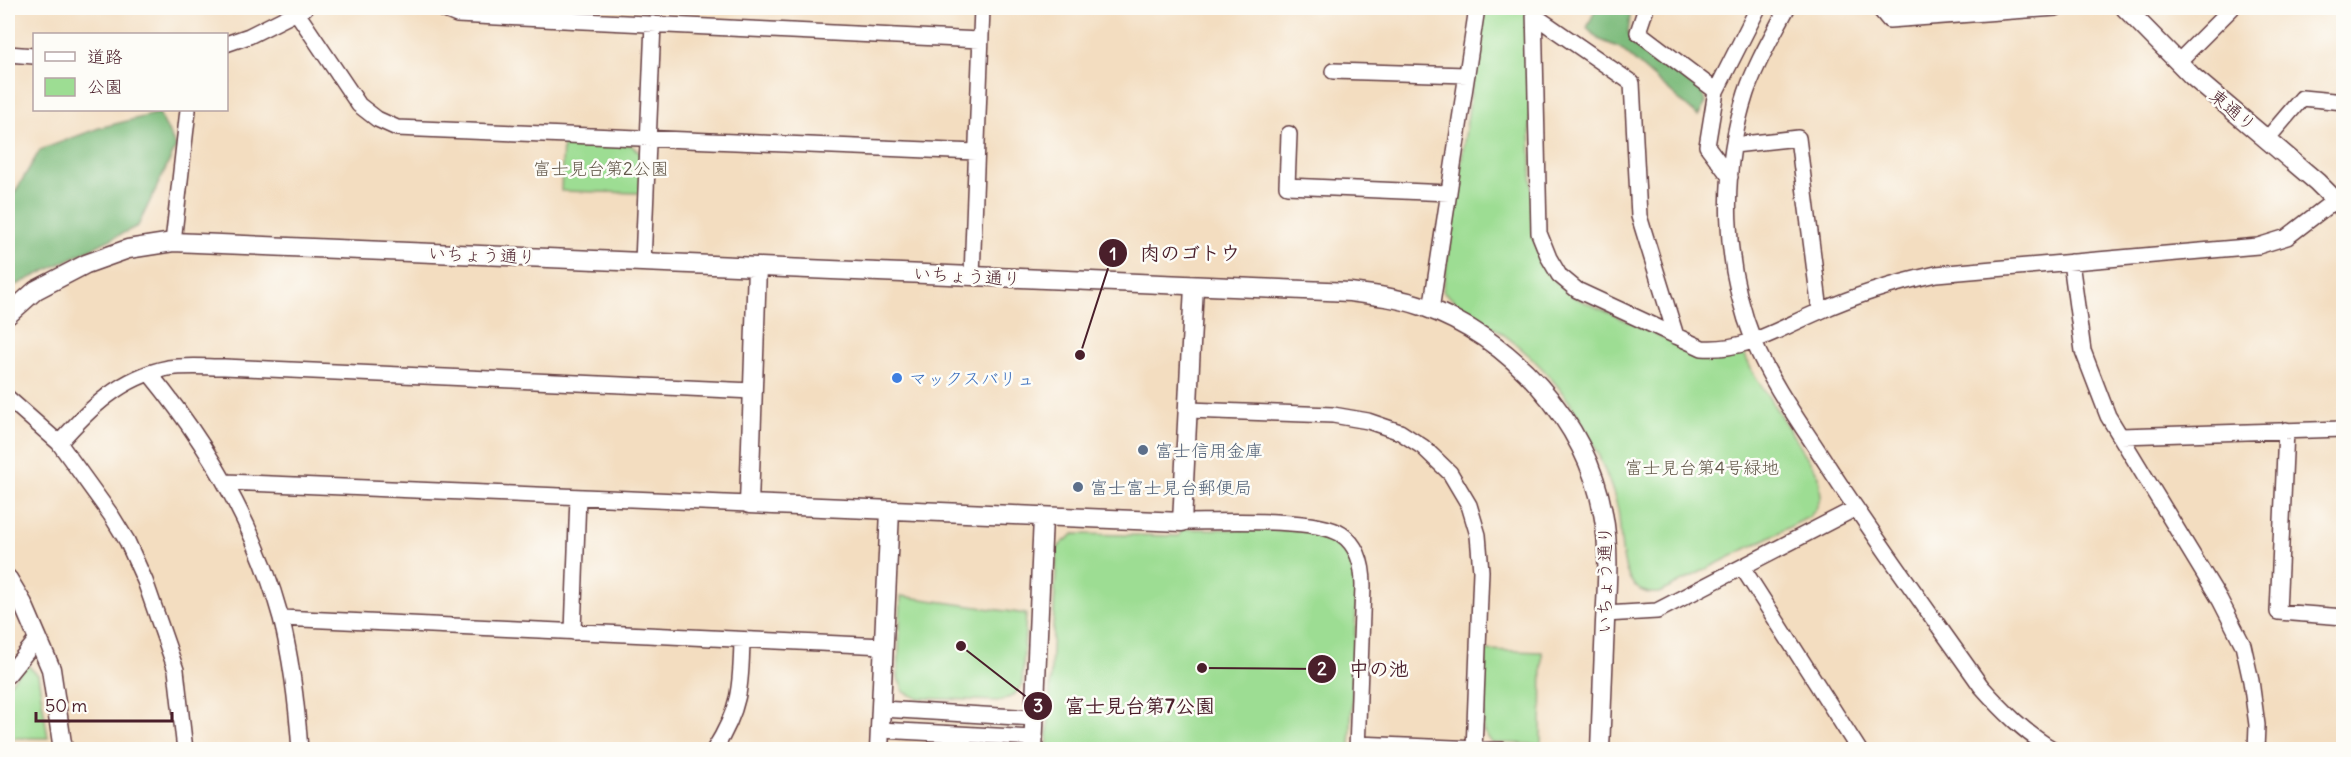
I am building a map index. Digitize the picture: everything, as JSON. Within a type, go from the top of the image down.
[{"type":"street","points":[[440,8],[457,15],[980,40]]},
{"type":"street","points":[[972,276],[982,8]]},
{"type":"street","points":[[1431,310],[1477,8]]},
{"type":"street","points":[[1646,8],[1638,32],[1716,91]]},
{"type":"street","points":[[1730,177],[1707,146],[1716,91],[1758,8]]},
{"type":"street","points":[[1787,8],[1746,93],[1734,145],[1730,177],[1728,215],[1731,258],[1754,342],[1774,381],[1856,508],[1981,686],[2004,712],[2034,738],[2054,750]]},
{"type":"street","points":[[1879,8],[1890,20],[2056,8]]},
{"type":"street","name":"東通り","points":[[2125,8],[2178,62],[2339,204]]},
{"type":"street","points":[[2178,62],[2232,8]]},
{"type":"street","points":[[228,43],[249,36],[301,10],[359,105],[377,119],[397,128],[976,152]]},
{"type":"street","points":[[1535,12],[1539,234],[1549,258],[1558,275],[1577,290],[1702,348],[1732,347],[1754,342],[1820,311],[1892,283],[1936,274],[2258,246],[2287,237],[2339,204]]},
{"type":"street","points":[[1535,12],[1632,83],[1639,216],[1676,336]]},
{"type":"street","points":[[643,262],[653,24]]},
{"type":"street","points":[[8,54],[33,56]]},
{"type":"street","points":[[1333,71],[1467,75]]},
{"type":"street","points":[[2267,139],[2302,98],[2343,102]]},
{"type":"street","points":[[173,242],[188,111]]},
{"type":"street","points":[[1289,134],[1287,186],[1449,193]]},
{"type":"street","points":[[1734,145],[1798,138],[1820,311]]},
{"type":"street","name":"いちょう通り","points":[[8,315],[36,290],[86,264],[128,249],[173,242],[1360,293],[1393,299],[1431,310],[1471,330],[1511,358],[1541,387],[1571,430],[1594,478],[1603,513],[1608,575],[1600,750]]},
{"type":"street","points":[[2071,262],[2083,351],[2108,416],[2220,600],[2243,645],[2257,724],[2256,750]]},
{"type":"street","points":[[749,504],[757,267]]},
{"type":"street","points":[[1182,522],[1194,286]]},
{"type":"street","points":[[59,443],[102,398],[128,382],[169,368],[224,367],[753,391]]},
{"type":"street","points":[[150,374],[177,407],[226,482],[259,555],[281,618],[295,699],[300,750]]},
{"type":"street","points":[[8,398],[59,443],[127,541],[145,581],[176,669],[185,750]]},
{"type":"street","points":[[1188,410],[1333,415],[1368,421],[1400,432],[1424,447],[1450,473],[1468,505],[1478,535],[1481,572],[1474,749]]},
{"type":"street","points":[[2121,436],[2343,429]]},
{"type":"street","points":[[2286,430],[2278,612],[2343,617]]},
{"type":"street","points":[[226,482],[1043,517],[1311,524],[1342,534],[1357,551],[1363,565],[1357,747],[1502,750]]},
{"type":"street","points":[[573,632],[579,497]]},
{"type":"street","points":[[1605,614],[1657,610],[1856,508]]},
{"type":"street","points":[[879,750],[890,511]]},
{"type":"street","points":[[880,730],[1033,744],[1043,517]]},
{"type":"street","points":[[1742,567],[1859,750]]},
{"type":"street","points":[[8,579],[23,603],[51,669],[63,750]]},
{"type":"street","points":[[281,618],[884,646]]},
{"type":"street","points":[[8,675],[38,638]]},
{"type":"street","points":[[714,750],[734,712],[740,690],[742,639]]},
{"type":"street","points":[[882,708],[1035,718]]},
{"type":"green space","name":"富士見台第4号緑地","points":[[1483,8],[1527,8],[1533,237],[1547,271],[1572,296],[1701,355],[1744,353],[1752,371],[1819,476],[1821,497],[1816,509],[1809,517],[1659,593],[1645,592],[1635,586],[1628,576],[1624,564],[1618,510],[1612,490],[1598,453],[1580,418],[1558,386],[1532,358],[1508,338],[1443,291]]},
{"type":"green space","points":[[1596,8],[1631,8],[1628,33],[1638,47],[1701,88],[1706,103],[1698,116],[1620,48],[1598,39],[1587,28]]},
{"type":"green space","points":[[159,113],[176,147],[138,226],[8,289],[8,204],[40,150],[99,128]]},
{"type":"green space","name":"富士見台第2公園","points":[[563,143],[631,145],[641,154],[640,193],[561,191]]},
{"type":"green space","points":[[1182,529],[1314,530],[1340,541],[1349,551],[1356,564],[1357,586],[1350,749],[1047,750],[1057,549],[1074,534],[1179,536]]},
{"type":"green space","points":[[901,596],[1026,614],[1022,685],[1013,696],[999,701],[917,698],[904,692],[898,678]]},
{"type":"green space","points":[[1485,650],[1542,652],[1541,744],[1492,743],[1483,731]]},
{"type":"green space","points":[[26,664],[38,675],[48,738],[8,738],[8,686]]},
{"type":"place","name":"肉のゴトウ","points":[[1080,355]]},
{"type":"place","name":"マックスバリュ","points":[[897,378]]},
{"type":"place","name":"富士信用金庫","points":[[1143,450]]},
{"type":"place","name":"富士富士見台郵便局","points":[[1078,487]]},
{"type":"place","name":"富士見台第7公園","points":[[961,646]]},
{"type":"place","name":"中の池","points":[[1202,668]]}]
